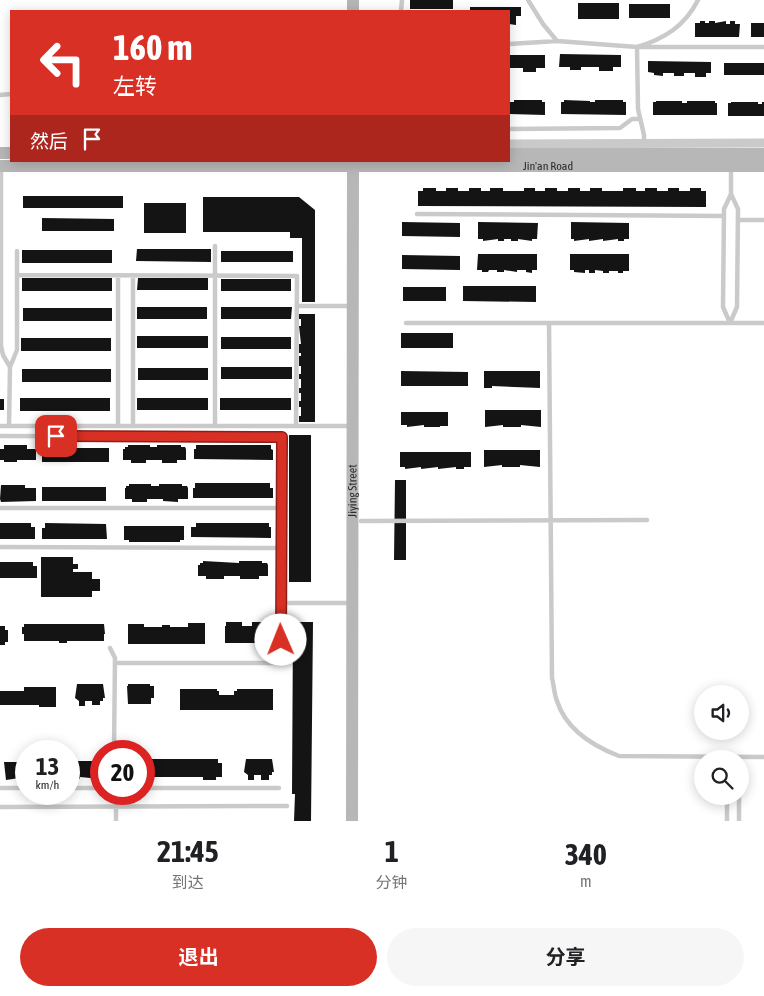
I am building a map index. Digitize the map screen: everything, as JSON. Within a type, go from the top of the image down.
[{"type":"main road","name":"Jin'an Road","points":[[510,154],[764,154]]},
{"type":"main road","name":"Jin'an Road","points":[[119,162],[764,166]]},
{"type":"main road","name":"Jiying Street","points":[[352,821],[352,426],[357,164]]},
{"type":"main road","name":"Jiying Street","points":[[357,164],[361,521],[360,821]]},
{"type":"street","points":[[510,144],[764,143]]},
{"type":"lane","points":[[528,0],[543,24],[557,41]]},
{"type":"lane","points":[[637,46],[659,40],[678,27],[687,18],[698,0]]},
{"type":"lane","points":[[510,44],[557,41],[637,46],[764,47]]},
{"type":"lane","points":[[637,46],[638,109],[644,143]]},
{"type":"lane","points":[[510,129],[620,128],[632,120],[640,119]]},
{"type":"lane","points":[[0,161],[1,334],[3,355],[10,367]]},
{"type":"lane","points":[[730,323],[723,307],[724,209],[731,194],[731,166]]},
{"type":"lane","points":[[730,323],[737,307],[738,220],[738,209],[731,194]]},
{"type":"lane","points":[[417,214],[724,216]]},
{"type":"lane","points":[[738,220],[764,220]]},
{"type":"lane","points":[[215,246],[215,426]]},
{"type":"lane","points":[[9,426],[10,367],[17,350],[17,251]]},
{"type":"lane","points":[[17,275],[297,276],[296,426]]},
{"type":"lane","points":[[118,275],[118,426]]},
{"type":"lane","points":[[133,275],[133,426]]},
{"type":"lane","points":[[297,306],[353,306]]},
{"type":"lane","points":[[406,323],[764,323]]},
{"type":"lane","points":[[549,323],[552,678],[556,700],[562,713],[571,725],[602,750],[619,756],[694,757]]},
{"type":"lane","points":[[0,426],[352,426]]},
{"type":"lane","points":[[0,436],[282,437],[281,640],[279,663],[115,663]]},
{"type":"lane","points":[[0,508],[282,508]]},
{"type":"lane","points":[[361,521],[647,520]]},
{"type":"lane","points":[[0,547],[281,548]]},
{"type":"lane","points":[[281,603],[352,604]]},
{"type":"lane","points":[[110,648],[115,658],[114,740]]},
{"type":"lane","points":[[749,758],[764,757]]},
{"type":"lane","points":[[0,788],[15,788]]},
{"type":"lane","points":[[155,788],[279,788]]},
{"type":"lane","points":[[727,805],[728,821]]},
{"type":"lane","points":[[739,805],[739,821]]},
{"type":"lane","points":[[0,807],[287,806]]},
{"type":"lane","points":[[116,807],[116,821]]},
{"type":"building","points":[[410,0],[453,0],[453,9],[410,9]]},
{"type":"building","points":[[578,3],[619,3],[619,19],[578,19]]},
{"type":"building","points":[[629,4],[670,4],[670,18],[629,18]]},
{"type":"building","points":[[470,7],[521,7],[521,16],[516,16],[516,25],[510,24],[510,10],[470,10]]},
{"type":"building","points":[[700,21],[709,23],[709,21],[715,21],[715,23],[726,21],[726,24],[730,24],[730,21],[735,21],[735,24],[740,24],[739,37],[695,37],[695,23],[700,23]]},
{"type":"building","points":[[751,23],[764,23],[764,37],[751,37]]},
{"type":"building","points":[[560,54],[621,55],[621,67],[613,67],[613,71],[599,71],[599,67],[581,67],[581,70],[570,70],[570,67],[559,67]]},
{"type":"building","points":[[510,55],[545,55],[545,68],[536,68],[536,72],[523,72],[523,68],[510,68]]},
{"type":"building","points":[[648,61],[711,62],[711,73],[706,73],[706,77],[695,77],[695,73],[684,73],[684,76],[674,76],[674,73],[663,73],[663,76],[654,75],[654,73],[648,72]]},
{"type":"building","points":[[724,63],[764,63],[764,75],[724,75]]},
{"type":"building","points":[[514,100],[542,100],[542,102],[545,102],[545,115],[510,114],[510,102],[514,102]]},
{"type":"building","points":[[564,100],[595,102],[595,100],[623,100],[623,102],[626,102],[626,115],[561,114],[561,102],[564,102]]},
{"type":"building","points":[[682,101],[682,103],[687,103],[687,101],[715,101],[717,103],[717,115],[653,115],[653,102]]},
{"type":"building","points":[[758,102],[758,104],[762,104],[764,102],[764,116],[728,116],[728,103]]},
{"type":"building","points":[[423,188],[436,188],[436,191],[446,191],[446,188],[458,188],[458,191],[469,191],[469,188],[481,188],[481,191],[490,191],[490,188],[503,188],[503,191],[524,191],[524,188],[535,188],[535,191],[545,191],[545,188],[557,188],[557,191],[568,191],[568,188],[580,188],[580,191],[590,191],[590,188],[602,188],[602,191],[623,191],[623,188],[636,188],[636,191],[645,191],[645,188],[657,188],[657,191],[668,191],[668,188],[679,188],[679,191],[690,191],[690,188],[701,188],[701,191],[706,191],[706,207],[418,206],[418,191],[423,191]]},
{"type":"building","points":[[23,196],[123,196],[123,208],[23,208]]},
{"type":"building","points":[[203,197],[299,197],[315,210],[315,302],[302,302],[302,238],[290,238],[290,232],[203,232]]},
{"type":"building","points":[[144,203],[186,203],[186,233],[144,233]]},
{"type":"building","points":[[42,218],[114,219],[114,231],[42,231]]},
{"type":"building","points":[[402,222],[460,223],[460,237],[402,236]]},
{"type":"building","points":[[478,222],[538,223],[537,239],[532,239],[532,241],[504,239],[504,241],[498,241],[498,239],[483,241],[483,239],[478,239]]},
{"type":"building","points":[[571,222],[629,223],[629,239],[624,239],[624,241],[618,241],[618,239],[603,241],[603,239],[589,241],[589,239],[574,241],[574,239],[571,239]]},
{"type":"building","points":[[137,249],[211,249],[211,262],[136,261]]},
{"type":"building","points":[[22,250],[112,250],[112,263],[22,263]]},
{"type":"building","points":[[221,251],[293,251],[293,262],[221,262]]},
{"type":"building","points":[[478,254],[537,254],[537,270],[532,270],[532,273],[526,272],[526,270],[517,270],[517,272],[504,270],[504,272],[497,272],[497,270],[489,270],[488,272],[482,272],[482,270],[477,270]]},
{"type":"building","points":[[570,254],[629,254],[629,271],[623,271],[623,273],[609,271],[609,273],[603,273],[603,271],[595,270],[595,273],[589,273],[589,270],[585,270],[585,273],[574,272],[574,270],[570,270]]},
{"type":"building","points":[[402,255],[460,256],[460,270],[402,269]]},
{"type":"building","points":[[22,278],[112,278],[112,291],[22,291]]},
{"type":"building","points":[[138,278],[208,278],[208,290],[137,290]]},
{"type":"building","points":[[221,279],[291,279],[291,291],[221,291]]},
{"type":"building","points":[[463,286],[536,286],[536,302],[463,301]]},
{"type":"building","points":[[403,287],[446,287],[446,301],[403,301]]},
{"type":"building","points":[[137,307],[207,307],[207,319],[137,319]]},
{"type":"building","points":[[221,307],[292,307],[291,319],[221,319]]},
{"type":"building","points":[[23,308],[112,308],[112,321],[23,321]]},
{"type":"building","points":[[299,314],[315,314],[315,422],[299,422],[299,416],[301,416],[301,407],[299,407],[299,401],[301,401],[299,388],[301,388],[301,379],[299,379],[299,374],[301,374],[301,366],[299,366],[299,356],[301,356],[301,353],[299,353],[299,344],[301,344],[299,326],[301,326],[301,319],[299,319]]},
{"type":"building","points":[[401,333],[453,333],[453,348],[401,348]]},
{"type":"building","points":[[137,336],[208,336],[208,348],[137,348]]},
{"type":"building","points":[[221,337],[291,337],[291,349],[221,349]]},
{"type":"building","points":[[21,338],[111,338],[111,351],[21,351]]},
{"type":"building","points":[[221,367],[292,367],[292,379],[221,379]]},
{"type":"building","points":[[138,368],[208,368],[208,380],[138,380]]},
{"type":"building","points":[[22,369],[111,369],[111,382],[22,382]]},
{"type":"building","points":[[401,371],[468,372],[468,386],[401,386]]},
{"type":"building","points":[[484,371],[540,371],[540,388],[492,386],[492,388],[484,388]]},
{"type":"building","points":[[20,398],[110,398],[110,411],[20,411]]},
{"type":"building","points":[[137,398],[208,398],[208,410],[137,410]]},
{"type":"building","points":[[220,398],[291,398],[291,410],[220,410]]},
{"type":"building","points":[[0,399],[4,399],[4,410],[0,410]]},
{"type":"building","points":[[485,410],[541,410],[541,427],[521,425],[521,427],[503,427],[503,425],[485,427]]},
{"type":"building","points":[[401,412],[448,412],[448,426],[424,427],[424,425],[407,427],[407,425],[401,425]]},
{"type":"building","points":[[289,435],[311,435],[311,582],[289,582]]},
{"type":"building","points":[[4,445],[27,445],[27,449],[36,449],[36,460],[4,462],[4,460],[0,460],[0,449],[4,449]]},
{"type":"building","points":[[128,445],[150,445],[150,447],[157,447],[157,445],[181,445],[181,447],[186,449],[186,460],[177,460],[177,463],[162,463],[162,460],[146,460],[146,463],[131,463],[131,460],[123,460],[123,449],[128,447]]},
{"type":"building","points":[[196,445],[271,445],[273,460],[194,459]]},
{"type":"building","points":[[42,448],[109,448],[109,462],[42,462]]},
{"type":"building","points":[[484,450],[540,450],[540,467],[520,465],[520,467],[502,467],[502,465],[484,467]]},
{"type":"building","points":[[400,452],[471,452],[471,467],[464,467],[464,469],[456,469],[456,467],[438,469],[438,467],[421,469],[421,467],[405,469],[405,467],[400,467]]},
{"type":"building","points":[[395,480],[406,480],[406,560],[394,560]]},
{"type":"building","points":[[195,483],[270,483],[270,488],[273,488],[273,498],[193,498]]},
{"type":"building","points":[[129,484],[159,486],[159,484],[182,484],[182,486],[187,486],[188,488],[188,499],[178,499],[178,502],[163,501],[163,499],[147,499],[147,502],[132,502],[132,499],[125,499],[125,488]]},
{"type":"building","points":[[1,485],[25,485],[25,488],[36,488],[36,501],[1,502]]},
{"type":"building","points":[[42,487],[106,487],[106,501],[42,501]]},
{"type":"building","points":[[0,523],[31,523],[31,527],[35,527],[35,539],[0,539]]},
{"type":"building","points":[[45,523],[106,524],[107,539],[42,539],[42,528],[45,528]]},
{"type":"building","points":[[196,523],[269,523],[271,538],[191,537],[191,527],[196,527]]},
{"type":"building","points":[[124,526],[184,526],[184,540],[180,540],[180,542],[129,542],[129,540],[124,540]]},
{"type":"building","points":[[41,557],[73,557],[73,564],[78,564],[78,569],[73,569],[73,572],[92,572],[92,579],[100,579],[100,591],[92,591],[92,597],[41,597]]},
{"type":"building","points":[[203,561],[239,563],[239,561],[262,561],[262,563],[267,563],[268,565],[268,576],[259,576],[259,579],[240,579],[240,576],[224,576],[224,579],[206,579],[206,576],[198,576],[198,565],[203,563]]},
{"type":"building","points":[[0,562],[33,562],[33,566],[37,566],[37,578],[0,578]]},
{"type":"building","points":[[226,622],[242,622],[242,626],[252,626],[252,622],[270,622],[271,643],[225,643]]},
{"type":"building","points":[[293,622],[313,622],[311,821],[294,821],[295,794],[292,794]]},
{"type":"building","points":[[188,623],[205,623],[205,644],[128,644],[128,624],[144,624],[144,627],[170,625],[170,627],[188,627]]},
{"type":"building","points":[[24,624],[104,624],[104,641],[67,641],[67,643],[59,643],[59,641],[24,641],[22,627],[24,627]]},
{"type":"building","points":[[0,626],[5,626],[5,630],[8,630],[8,642],[5,642],[5,645],[0,645]]},
{"type":"building","points":[[77,684],[103,684],[105,698],[103,698],[103,701],[100,701],[100,705],[92,705],[92,701],[85,701],[85,706],[79,706],[79,701],[75,698]]},
{"type":"building","points":[[128,684],[150,684],[150,686],[154,686],[154,698],[151,698],[151,704],[128,704]]},
{"type":"building","points":[[24,687],[56,687],[56,707],[0,705],[0,691],[24,691]]},
{"type":"building","points":[[180,689],[217,689],[219,695],[234,695],[234,691],[237,691],[237,689],[273,689],[273,710],[180,710]]},
{"type":"building","points":[[155,759],[218,759],[218,763],[222,763],[222,777],[216,777],[216,780],[203,780],[203,777],[155,777]]},
{"type":"building","points":[[246,759],[272,759],[274,772],[272,772],[272,775],[269,775],[269,780],[261,780],[261,775],[254,775],[254,780],[248,780],[248,775],[244,772]]},
{"type":"building","points":[[80,761],[90,761],[90,778],[80,777]]},
{"type":"building","points":[[4,762],[15,762],[15,779],[6,780]]},
{"type":"route","points":[[56,436],[282,437],[281,640]]}]
